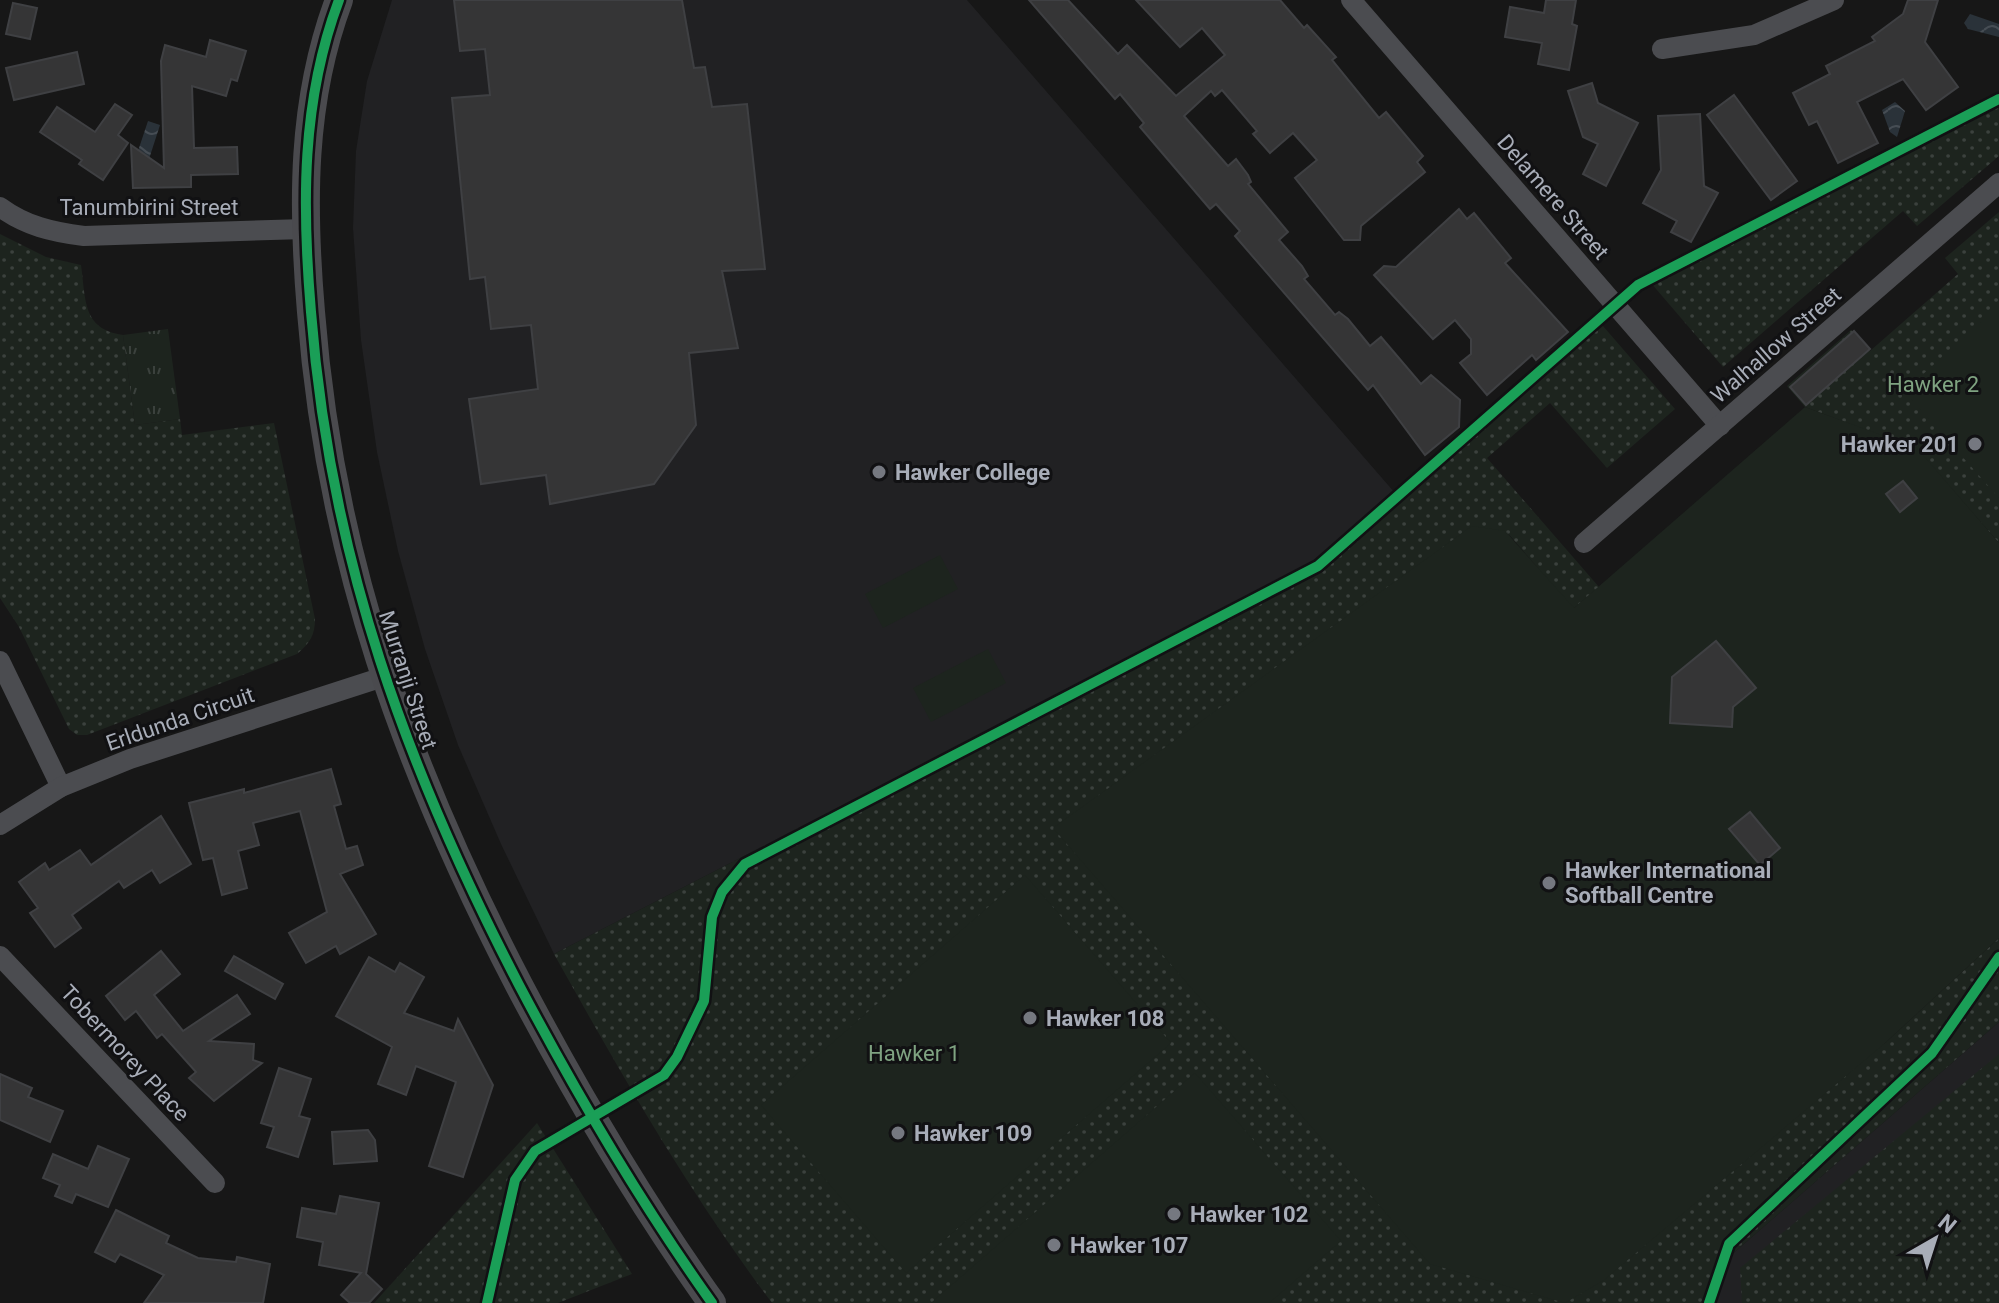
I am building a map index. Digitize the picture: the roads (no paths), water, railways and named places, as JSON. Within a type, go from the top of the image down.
[{"type":"street","name":"Murranji Street","points":[[339,0],[315,84],[305,157],[305,229],[323,428],[349,556],[383,677],[440,827],[573,1088],[605,1142],[712,1303]]},
{"type":"street","name":"Delamere Street","points":[[1351,0],[1720,426]]},
{"type":"street","points":[[1662,49],[1754,35],[1825,7],[1834,0]]},
{"type":"street","name":"Walhallow Street","points":[[1584,543],[1999,183]]},
{"type":"street","name":"Tanumbirini Street","points":[[0,207],[17,219],[49,231],[84,236],[305,229]]},
{"type":"street","points":[[0,661],[61,787]]},
{"type":"street","name":"Erldunda Circuit","points":[[0,825],[61,787],[130,759],[383,677]]},
{"type":"street","name":"Tobermorey Place","points":[[0,956],[215,1183]]},
{"type":"water","points":[[1970,14],[1999,24],[1999,37],[1968,29],[1964,23]]},
{"type":"water","points":[[1895,102],[1905,111],[1897,137],[1890,132],[1882,110]]},
{"type":"water","points":[[148,121],[160,125],[149,159],[137,154]]},
{"type":"place","name":"Hawker 201","points":[[1975,444]]},
{"type":"place","name":"Hawker College","points":[[879,472]]},
{"type":"place","name":"Hawker International Softball Centre","points":[[1549,883]]},
{"type":"place","name":"Hawker 108","points":[[1030,1018]]},
{"type":"place","name":"Hawker 109","points":[[898,1133]]},
{"type":"place","name":"Hawker 102","points":[[1174,1214]]},
{"type":"place","name":"Hawker 107","points":[[1054,1245]]},
{"type":"park label","name":"Hawker 2","points":[[1933,384]]},
{"type":"park label","name":"Hawker 1","points":[[914,1053]]}]
